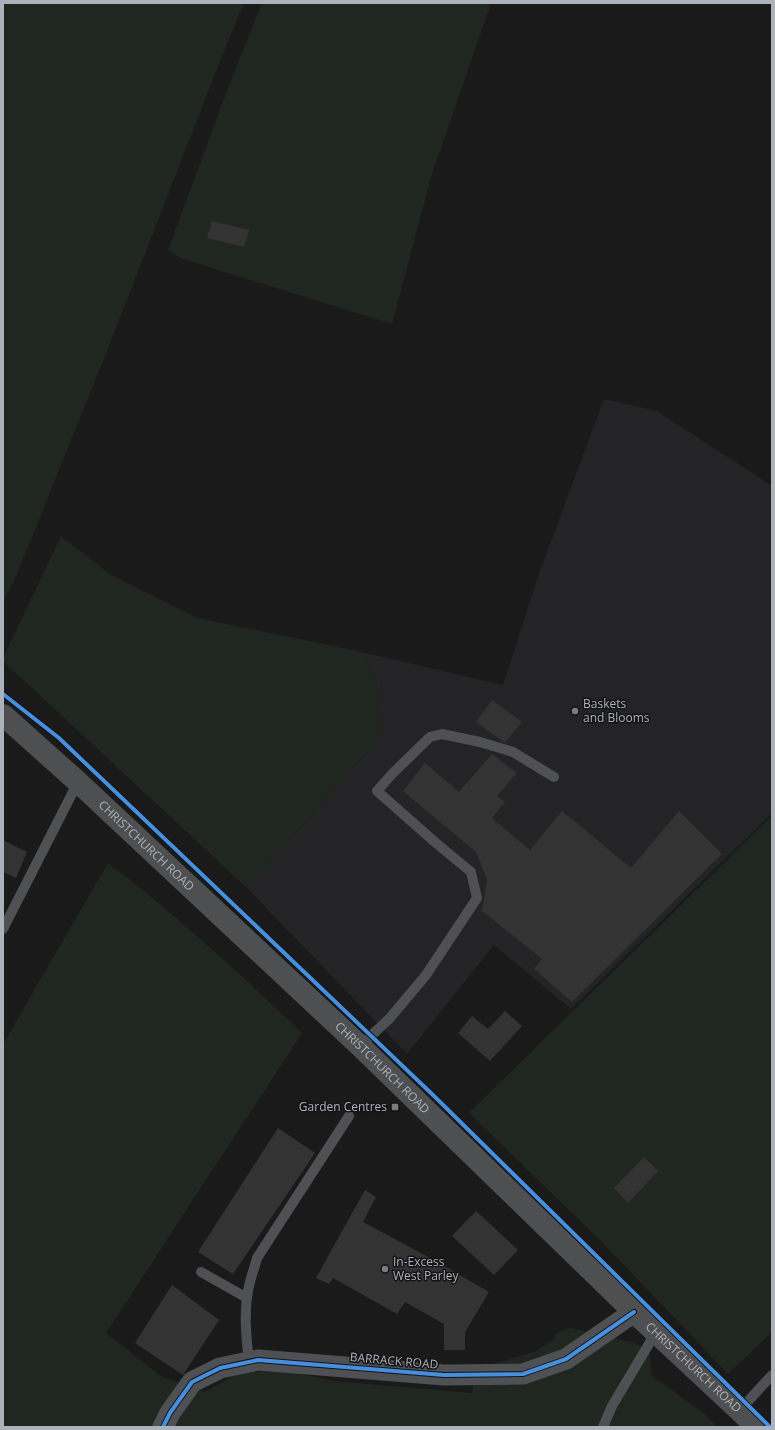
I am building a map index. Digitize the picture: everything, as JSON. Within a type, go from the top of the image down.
[{"type":"main road","name":"CHRISTCHURCH ROAD","points":[[3,715],[78,782],[360,1046],[634,1312],[740,1410],[756,1427]]},
{"type":"street","name":"BARRACK ROAD","points":[[163,1427],[170,1413],[192,1382],[220,1368],[258,1360],[298,1362],[444,1375],[522,1374],[566,1359],[634,1312]]},
{"type":"lane","points":[[360,1046],[390,1018],[426,975],[477,898],[471,872],[377,791],[392,774],[430,737],[442,734],[480,742],[513,752],[554,777]]},
{"type":"lane","points":[[3,929],[78,782]]},
{"type":"lane","points":[[249,1362],[246,1333],[247,1298],[249,1283],[257,1258],[349,1116]]},
{"type":"lane","points":[[201,1272],[247,1298]]},
{"type":"lane","points":[[603,1427],[612,1406],[656,1332]]},
{"type":"lane","points":[[740,1410],[772,1375]]},
{"type":"shaded area","points":[[3,3],[244,3],[109,346],[15,579],[3,602]]},
{"type":"shaded area","points":[[262,3],[491,3],[431,177],[392,324],[180,258],[168,250],[226,93]]},
{"type":"shaded area","name":"Baskets and Blooms","points":[[604,399],[657,411],[772,486],[772,813],[571,1009],[494,945],[407,1054],[247,888],[381,736],[376,678],[362,652],[503,685],[541,568]]},
{"type":"shaded area","points":[[61,536],[111,575],[198,618],[362,652],[376,678],[381,736],[247,888],[3,661],[3,658]]},
{"type":"shaded area","points":[[772,816],[772,1332],[728,1374],[600,1240],[469,1113]]},
{"type":"shaded area","points":[[108,863],[183,924],[232,967],[302,1033],[106,1333],[162,1377],[205,1392],[238,1373],[281,1370],[333,1381],[472,1393],[473,1384],[493,1364],[534,1352],[553,1340],[558,1332],[571,1328],[635,1343],[650,1353],[651,1375],[702,1412],[717,1427],[3,1427],[3,1044]]},
{"type":"building","points":[[212,221],[249,230],[244,247],[207,238]]},
{"type":"building","points":[[492,700],[522,722],[505,743],[476,722]]},
{"type":"building","points":[[492,754],[517,773],[497,796],[505,802],[492,818],[530,850],[562,811],[631,868],[679,811],[722,854],[572,1002],[534,969],[542,959],[482,911],[487,880],[476,852],[403,791],[425,763],[459,792]]},
{"type":"building","points":[[3,840],[27,852],[16,878],[3,872]]},
{"type":"building","points":[[505,1011],[522,1026],[490,1061],[458,1033],[472,1016],[488,1029]]},
{"type":"building","points":[[278,1128],[315,1153],[233,1274],[198,1252]]},
{"type":"building","points":[[644,1157],[658,1171],[628,1203],[614,1188]]},
{"type":"building","name":"In-Excess West Parley","points":[[365,1190],[376,1197],[363,1222],[434,1260],[489,1292],[465,1332],[465,1350],[444,1350],[444,1324],[405,1302],[397,1314],[333,1278],[329,1284],[316,1278]]},
{"type":"building","points":[[476,1211],[518,1250],[494,1275],[452,1236]]},
{"type":"building","points":[[172,1285],[219,1320],[183,1375],[135,1343]]},
{"type":"cycle path","points":[[3,694],[59,738],[433,1095],[770,1427]]},
{"type":"cycle path","points":[[163,1427],[170,1413],[192,1382],[220,1368],[258,1360],[444,1375],[523,1374],[566,1359],[634,1312]]},
{"type":"place","name":"Baskets and Blooms","points":[[575,711]]},
{"type":"place","name":"Garden Centres","points":[[395,1107]]},
{"type":"place","name":"In-Excess West Parley","points":[[385,1269]]}]
